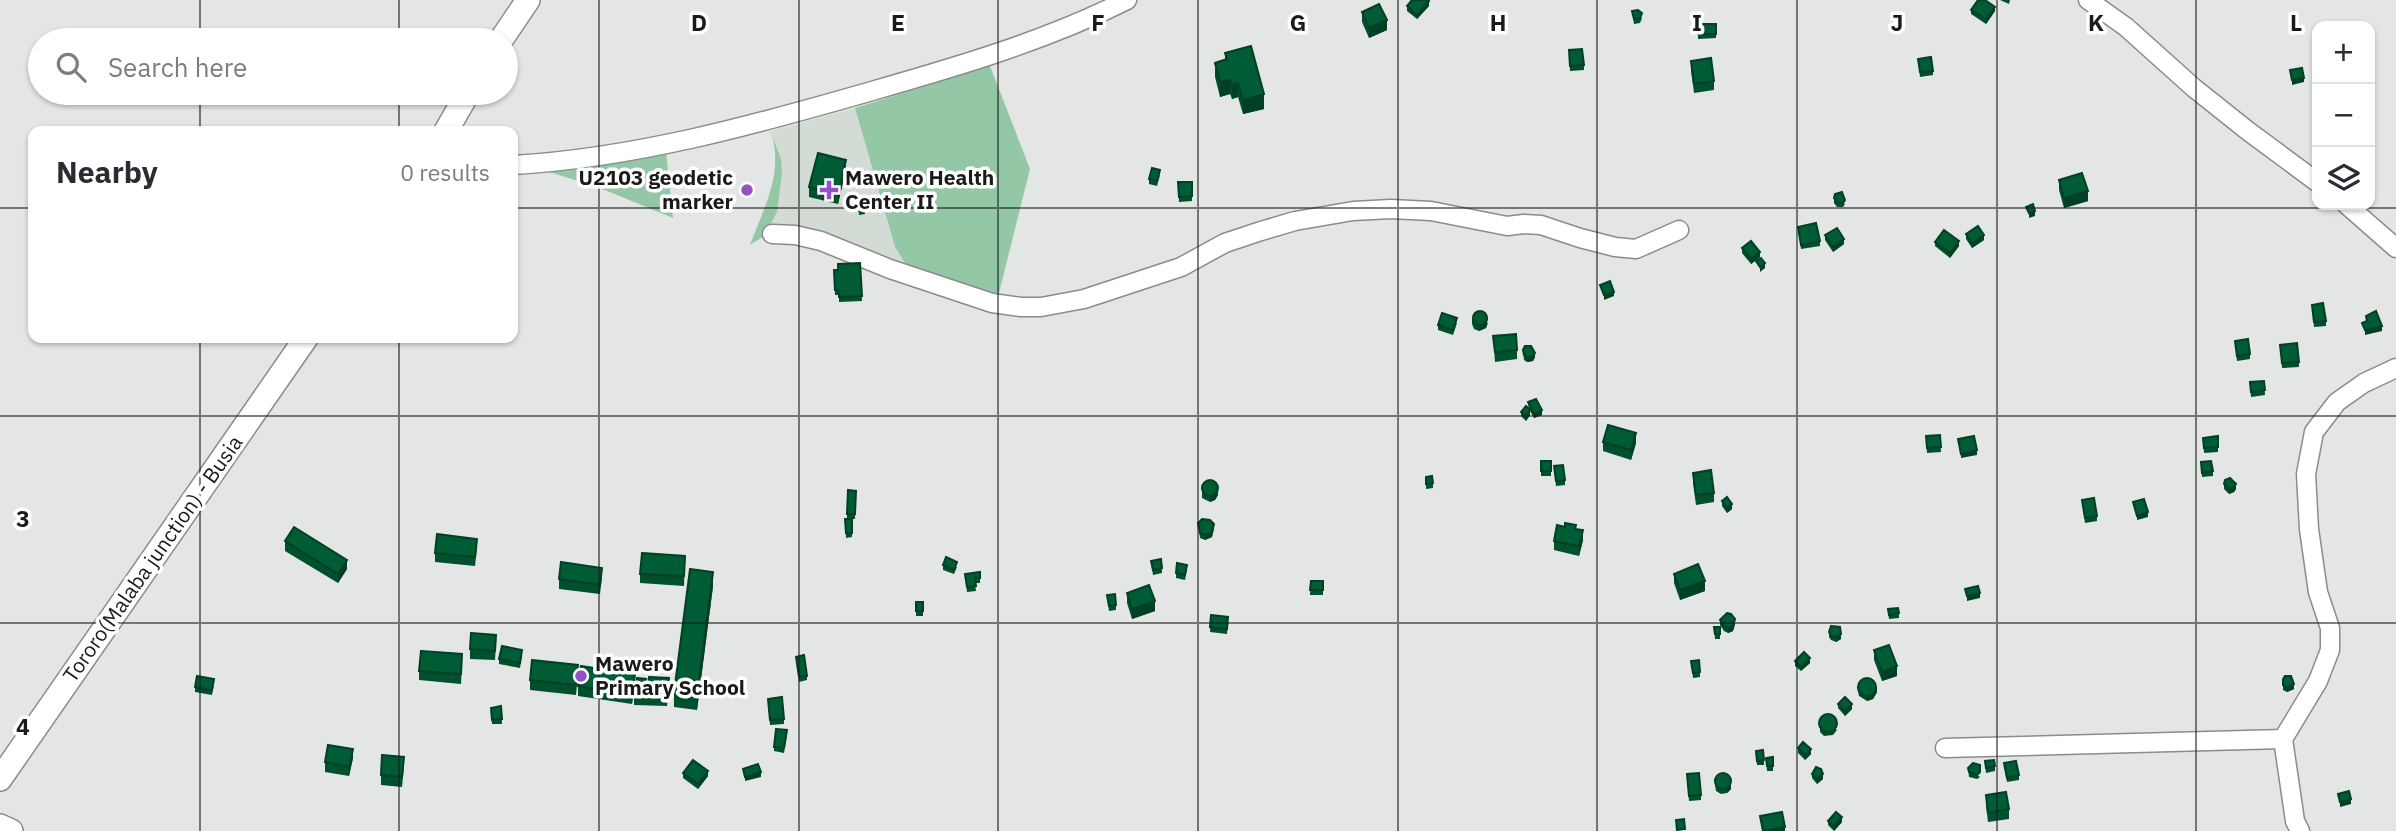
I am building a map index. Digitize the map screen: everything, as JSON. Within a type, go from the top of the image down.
[{"type":"main road","points":[[509,28],[528,0]]},
{"type":"main road","points":[[449,126],[461,105]]},
{"type":"main road","name":"Tororo(Malaba junction) - Busia","points":[[0,779],[303,343]]},
{"type":"main road","points":[[0,826],[11,831]]},
{"type":"street","points":[[518,165],[569,160],[693,139],[805,110],[1000,52],[1054,33],[1127,0]]},
{"type":"street","points":[[2088,0],[2126,27],[2194,88],[2312,178]]},
{"type":"street","points":[[2353,210],[2396,248]]},
{"type":"street","points":[[772,234],[796,235],[821,241],[890,269],[992,303],[1031,307],[1084,299],[1181,267],[1225,243],[1261,230],[1353,211],[1431,211],[1507,226],[1541,225],[1580,239],[1636,249],[1679,230]]},
{"type":"street","points":[[2300,831],[2295,821],[2283,739],[2318,681],[2330,650],[2330,628],[2316,580],[2309,529],[2306,474],[2315,432],[2337,402],[2364,383],[2396,368]]},
{"type":"street","points":[[1945,748],[2283,739]]},
{"type":"shaded area","name":"Mawero Health Center II","points":[[855,108],[895,247],[910,271],[766,231],[777,212],[781,159],[772,135],[768,132]]},
{"type":"green space","points":[[990,66],[1030,169],[998,297],[910,271],[895,247],[855,108]]},
{"type":"green space","points":[[772,135],[781,159],[782,173],[777,212],[764,236],[750,245],[774,177],[775,150]]},
{"type":"green space","points":[[666,151],[673,218],[600,188],[537,168]]},
{"type":"building","points":[[1412,0],[1429,1],[1417,15],[1407,6]]},
{"type":"building","points":[[1978,0],[1985,0],[1995,7],[1986,19],[1971,10]]},
{"type":"building","points":[[1379,4],[1387,20],[1369,28],[1362,12]]},
{"type":"building","points":[[1638,10],[1642,13],[1640,18],[1634,19],[1632,11]]},
{"type":"building","points":[[1698,24],[1716,24],[1716,34],[1698,34]]},
{"type":"building","points":[[1251,46],[1264,94],[1243,100],[1238,83],[1232,85],[1230,80],[1220,82],[1215,63],[1227,59],[1225,53]]},
{"type":"building","points":[[1582,49],[1584,65],[1570,66],[1569,50]]},
{"type":"building","points":[[1931,57],[1933,71],[1920,72],[1918,59]]},
{"type":"building","points":[[1711,58],[1714,81],[1694,84],[1691,61]]},
{"type":"building","points":[[2302,68],[2304,78],[2292,80],[2290,70]]},
{"type":"building","points":[[818,153],[846,160],[838,194],[809,187]]},
{"type":"building","points":[[1152,168],[1160,170],[1157,181],[1149,179]]},
{"type":"building","points":[[2082,173],[2088,191],[2064,198],[2059,180]]},
{"type":"building","points":[[1178,182],[1192,182],[1192,196],[1179,197]]},
{"type":"building","points":[[1842,192],[1845,200],[1843,203],[1837,202],[1835,194]]},
{"type":"building","points":[[858,202],[864,202],[865,209],[859,210]]},
{"type":"building","points":[[2033,204],[2035,211],[2029,213],[2026,207]]},
{"type":"building","points":[[1816,223],[1820,241],[1801,245],[1798,227]]},
{"type":"building","points":[[1978,226],[1984,235],[1972,243],[1966,234]]},
{"type":"building","points":[[1837,228],[1844,239],[1833,247],[1825,235]]},
{"type":"building","points":[[1944,230],[1959,241],[1950,253],[1935,242]]},
{"type":"building","points":[[1751,241],[1760,252],[1751,259],[1742,248]]},
{"type":"building","points":[[1761,258],[1765,263],[1760,267],[1756,261]]},
{"type":"building","points":[[860,263],[862,296],[839,297],[839,290],[835,290],[834,270],[838,270],[838,264]]},
{"type":"building","points":[[1610,281],[1614,292],[1604,295],[1600,285]]},
{"type":"building","points":[[2323,303],[2326,321],[2314,322],[2312,305]]},
{"type":"building","points":[[1477,311],[1483,311],[1487,318],[1483,325],[1477,325],[1473,321],[1473,315]]},
{"type":"building","points":[[2376,311],[2382,326],[2365,330],[2362,323],[2367,321],[2366,316]]},
{"type":"building","points":[[1442,313],[1457,318],[1453,330],[1438,325]]},
{"type":"building","points":[[1516,334],[1517,350],[1495,352],[1493,336]]},
{"type":"building","points":[[2248,339],[2250,354],[2237,356],[2235,341]]},
{"type":"building","points":[[2297,343],[2299,362],[2282,363],[2280,345]]},
{"type":"building","points":[[1525,346],[1531,346],[1535,353],[1533,356],[1527,358],[1524,355]]},
{"type":"building","points":[[2264,381],[2265,390],[2251,392],[2250,382]]},
{"type":"building","points":[[1536,399],[1542,410],[1534,414],[1528,402]]},
{"type":"building","points":[[1526,406],[1530,410],[1526,416],[1521,412]]},
{"type":"building","points":[[1608,425],[1636,433],[1631,450],[1603,442]]},
{"type":"building","points":[[1940,435],[1941,447],[1927,448],[1926,436]]},
{"type":"building","points":[[1974,436],[1977,450],[1961,454],[1958,439]]},
{"type":"building","points":[[2218,436],[2218,447],[2204,448],[2203,438]]},
{"type":"building","points":[[1541,461],[1551,461],[1551,471],[1541,471]]},
{"type":"building","points":[[2211,461],[2213,471],[2202,473],[2201,462]]},
{"type":"building","points":[[1563,465],[1565,480],[1556,481],[1554,466]]},
{"type":"building","points":[[1711,470],[1714,493],[1696,495],[1693,473]]},
{"type":"building","points":[[1432,476],[1433,483],[1426,484],[1426,477]]},
{"type":"building","points":[[2230,478],[2236,484],[2229,489],[2224,484],[2225,480]]},
{"type":"building","points":[[1207,480],[1213,480],[1218,488],[1216,494],[1207,496],[1202,491],[1202,485]]},
{"type":"building","points":[[848,490],[856,491],[855,514],[847,514]]},
{"type":"building","points":[[1727,497],[1732,504],[1727,508],[1722,501]]},
{"type":"building","points":[[2094,498],[2097,516],[2085,518],[2082,500]]},
{"type":"building","points":[[2144,499],[2148,512],[2137,516],[2133,502]]},
{"type":"building","points":[[845,519],[852,519],[852,533],[846,533]]},
{"type":"building","points":[[1202,519],[1210,520],[1214,524],[1212,532],[1205,535],[1200,533],[1198,523]]},
{"type":"building","points":[[1565,523],[1576,525],[1575,529],[1583,530],[1579,546],[1554,541],[1557,525],[1565,527]]},
{"type":"building","points":[[294,527],[347,560],[338,574],[285,541]]},
{"type":"building","points":[[437,534],[477,539],[475,557],[435,553]]},
{"type":"building","points":[[642,553],[685,556],[684,576],[640,574]]},
{"type":"building","points":[[946,557],[957,562],[954,570],[943,565]]},
{"type":"building","points":[[1161,559],[1162,568],[1153,570],[1151,561]]},
{"type":"building","points":[[561,562],[602,568],[600,585],[559,579]]},
{"type":"building","points":[[1177,563],[1187,565],[1185,575],[1176,573]]},
{"type":"building","points":[[1698,564],[1705,581],[1680,590],[1674,574]]},
{"type":"building","points":[[690,569],[713,572],[697,696],[674,693]]},
{"type":"building","points":[[980,572],[980,578],[975,578],[976,586],[967,587],[965,574]]},
{"type":"building","points":[[1311,581],[1323,581],[1323,590],[1310,590]]},
{"type":"building","points":[[1149,585],[1155,601],[1132,609],[1127,593]]},
{"type":"building","points":[[1978,586],[1980,593],[1967,596],[1965,589]]},
{"type":"building","points":[[1115,594],[1116,605],[1109,606],[1107,595]]},
{"type":"building","points":[[916,602],[923,602],[923,611],[916,611]]},
{"type":"building","points":[[1898,608],[1899,613],[1889,615],[1888,609]]},
{"type":"building","points":[[1727,613],[1735,619],[1733,626],[1728,628],[1720,620]]},
{"type":"building","points":[[1211,615],[1228,617],[1227,629],[1210,627]]},
{"type":"building","points":[[1831,626],[1840,627],[1841,634],[1831,636]]},
{"type":"building","points":[[1714,627],[1720,627],[1720,634],[1715,634]]},
{"type":"building","points":[[471,633],[496,635],[495,651],[470,649]]},
{"type":"building","points":[[1889,645],[1897,666],[1882,672],[1874,650]]},
{"type":"building","points":[[502,646],[522,650],[520,663],[499,659]]},
{"type":"building","points":[[421,651],[462,654],[461,674],[419,671]]},
{"type":"building","points":[[1804,652],[1810,658],[1801,667],[1795,661]]},
{"type":"building","points":[[804,655],[807,676],[799,677],[796,657]]},
{"type":"building","points":[[532,660],[578,665],[576,685],[530,680]]},
{"type":"building","points":[[1699,660],[1700,672],[1693,673],[1691,661]]},
{"type":"building","points":[[581,666],[635,674],[632,695],[578,686]]},
{"type":"building","points":[[197,676],[214,679],[212,690],[195,687]]},
{"type":"building","points":[[2285,676],[2291,676],[2294,684],[2287,688],[2283,685]]},
{"type":"building","points":[[649,677],[669,678],[667,696],[634,695],[635,684],[648,685]]},
{"type":"building","points":[[637,678],[646,679],[645,685],[636,684]]},
{"type":"building","points":[[1863,678],[1871,678],[1876,687],[1874,694],[1863,696],[1858,691],[1858,683]]},
{"type":"building","points":[[782,697],[784,719],[770,720],[768,699]]},
{"type":"building","points":[[1845,697],[1852,704],[1845,711],[1838,704]]},
{"type":"building","points":[[501,706],[502,719],[492,720],[491,708]]},
{"type":"building","points":[[1828,714],[1834,717],[1837,723],[1834,729],[1828,732],[1822,729],[1819,723],[1822,717]]},
{"type":"building","points":[[776,729],[787,730],[784,748],[774,747]]},
{"type":"building","points":[[1803,742],[1811,749],[1805,755],[1798,748]]},
{"type":"building","points":[[328,745],[353,749],[349,767],[325,762]]},
{"type":"building","points":[[1763,750],[1764,760],[1757,761],[1756,751]]},
{"type":"building","points":[[382,755],[404,757],[402,777],[381,775]]},
{"type":"building","points":[[1773,757],[1773,766],[1767,766],[1766,758]]},
{"type":"building","points":[[693,760],[708,771],[698,784],[683,773]]},
{"type":"building","points":[[1994,760],[1995,766],[1986,768],[1985,761]]},
{"type":"building","points":[[2016,761],[2019,775],[2007,778],[2004,763]]},
{"type":"building","points":[[1973,763],[1980,765],[1977,775],[1969,772],[1968,768]]},
{"type":"building","points":[[758,764],[761,772],[745,777],[743,769]]},
{"type":"building","points":[[1816,767],[1821,769],[1823,774],[1817,779],[1812,774]]},
{"type":"building","points":[[1699,773],[1701,795],[1689,796],[1687,774]]},
{"type":"building","points":[[1720,773],[1726,773],[1731,781],[1729,787],[1720,789],[1715,784],[1715,778]]},
{"type":"building","points":[[2349,791],[2351,799],[2340,802],[2338,794]]},
{"type":"building","points":[[2006,792],[2009,809],[1988,813],[1986,795]]},
{"type":"building","points":[[1782,812],[1785,827],[1763,831],[1760,816]]},
{"type":"building","points":[[1836,812],[1842,817],[1834,826],[1828,821]]},
{"type":"building","points":[[1684,819],[1685,829],[1677,830],[1676,820]]},
{"type":"place","name":"U2103 geodetic marker","points":[[747,190]]},
{"type":"place","name":"Mawero Health Center II","points":[[829,190]]},
{"type":"place","name":"Mawero Primary School","points":[[581,676]]}]
